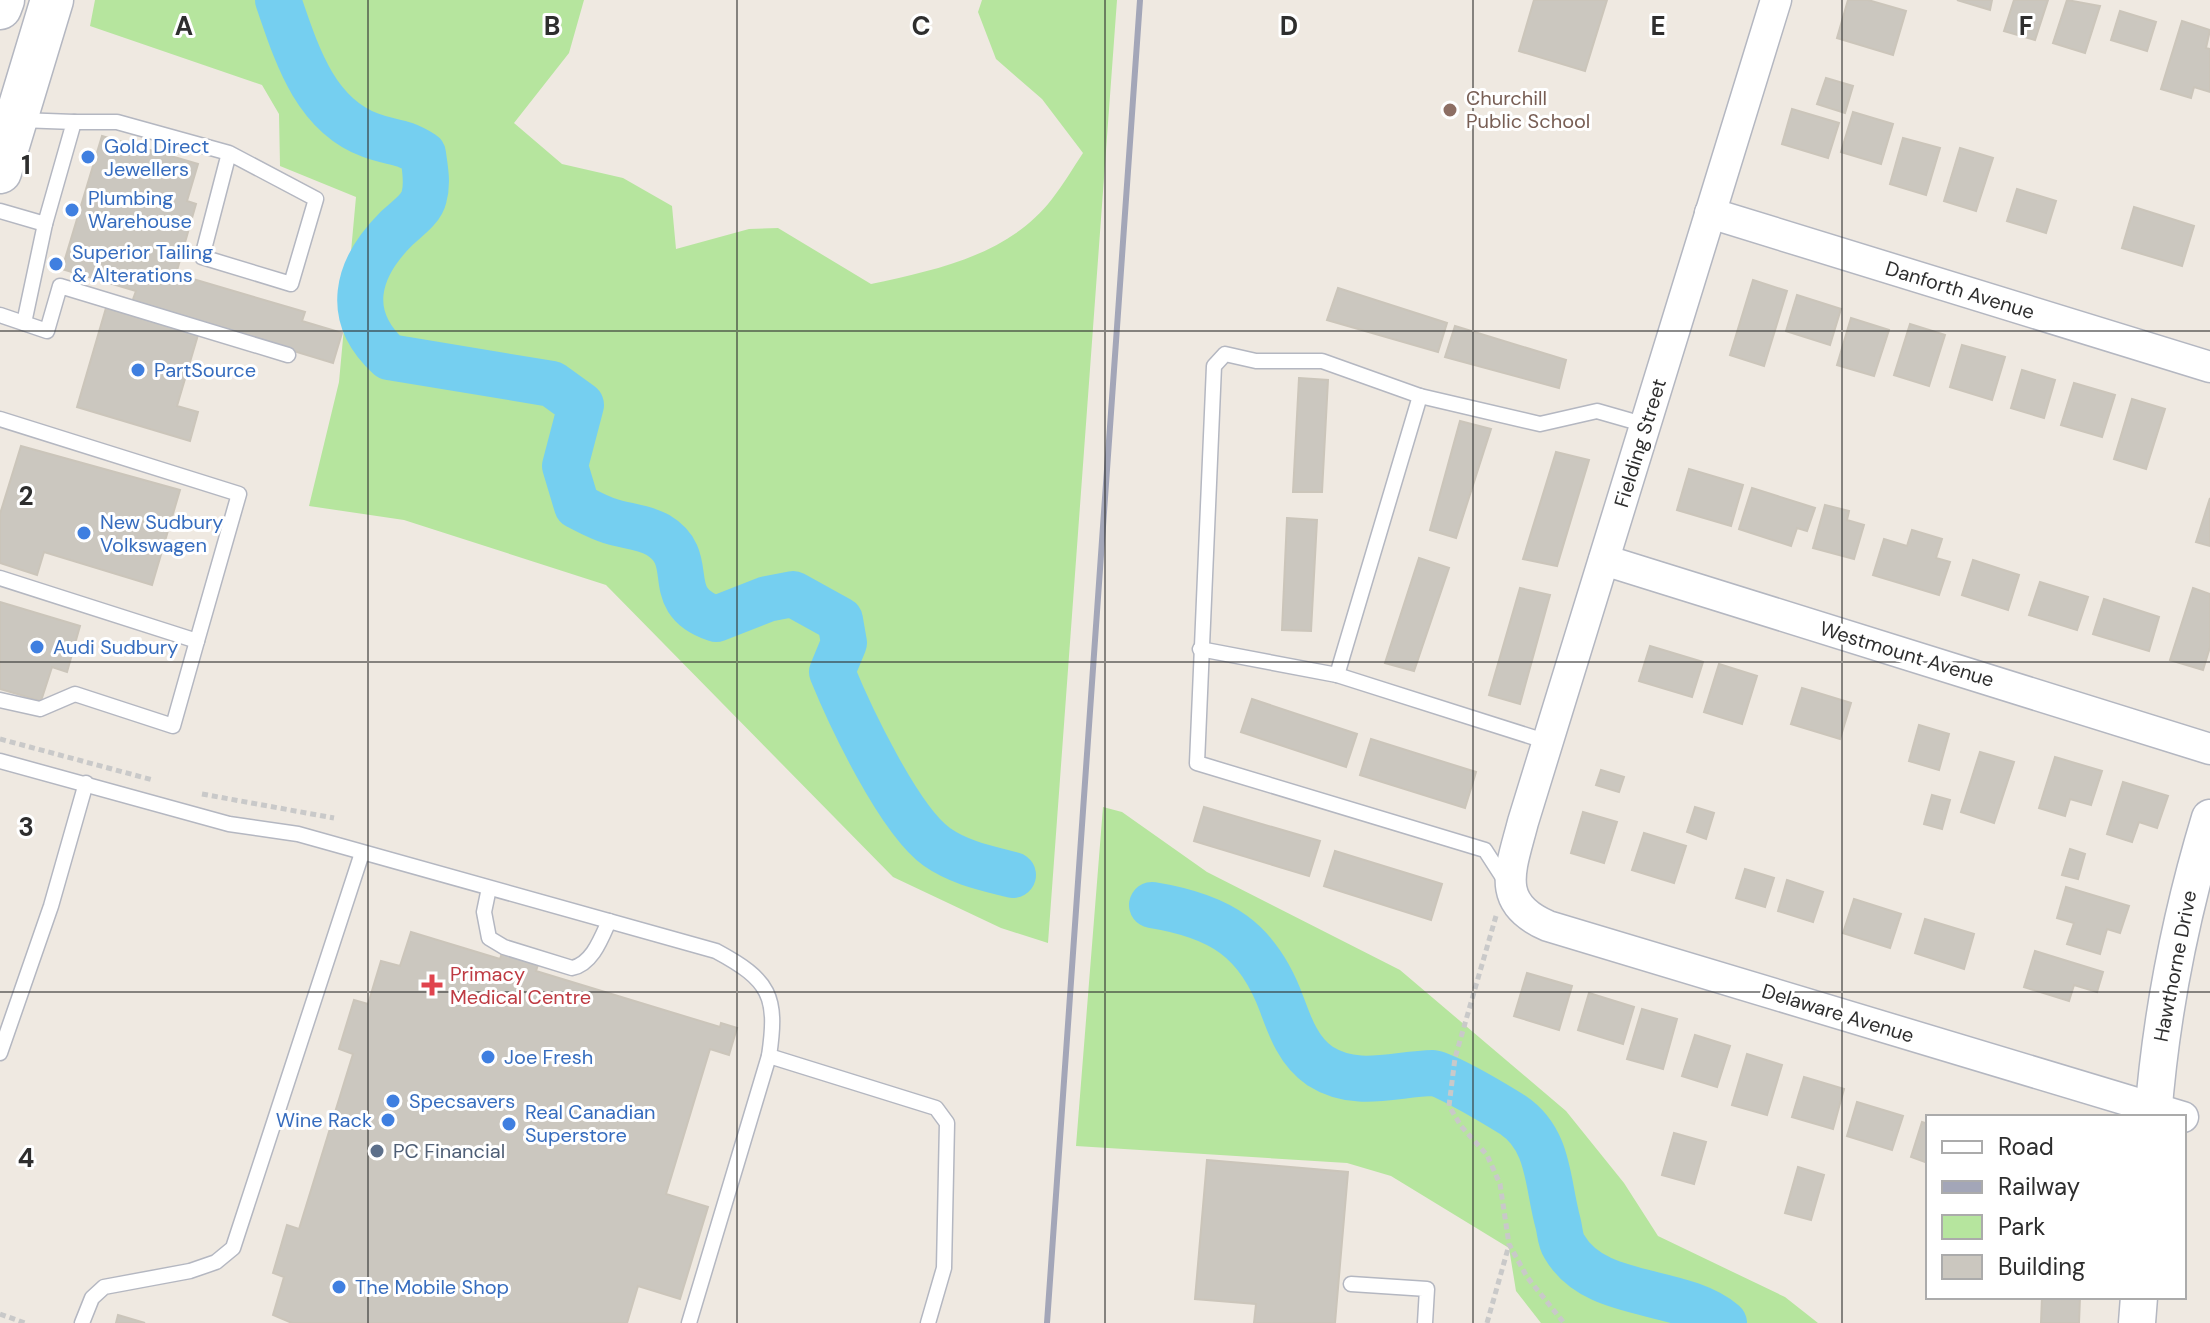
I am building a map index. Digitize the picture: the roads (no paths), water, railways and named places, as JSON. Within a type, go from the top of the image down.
[{"type":"main road","points":[[0,8],[3,0]]},
{"type":"main road","points":[[0,172],[8,118],[52,0]]},
{"type":"street","name":"Fielding Street","points":[[1510,887],[1523,822],[1776,0]]},
{"type":"street","name":"Danforth Avenue","points":[[1710,213],[2210,367]]},
{"type":"street","name":"Westmount Avenue","points":[[1604,560],[2210,749]]},
{"type":"street","name":"Hawthorne Drive","points":[[2169,1115],[2158,1045],[2170,972],[2210,818]]},
{"type":"street","name":"Delaware Avenue","points":[[1510,887],[1517,907],[1548,926],[2169,1115]]},
{"type":"street","name":"Delaware Avenue","points":[[2186,1119],[2210,1125]]},
{"type":"street","points":[[2137,1323],[2139,1299]]},
{"type":"lane","points":[[8,118],[117,122],[229,153],[316,199],[291,284],[202,257],[229,153]]},
{"type":"lane","points":[[24,323],[45,224],[74,122]]},
{"type":"lane","points":[[0,211],[45,224]]},
{"type":"lane","points":[[0,315],[47,331],[60,286],[288,355]]},
{"type":"lane","points":[[1510,887],[1485,850],[1197,763],[1214,366],[1225,354],[1256,361],[1322,361],[1420,396],[1540,424],[1597,411],[1646,425]]},
{"type":"lane","points":[[1337,675],[1420,396]]},
{"type":"lane","points":[[0,437],[2,419],[239,494],[173,726],[75,694],[40,709],[0,700]]},
{"type":"lane","points":[[0,578],[197,641]]},
{"type":"lane","points":[[1200,649],[1337,675],[1548,742]]},
{"type":"lane","points":[[0,761],[229,824],[298,834],[716,951],[741,964],[768,995],[775,1016],[769,1056],[689,1323]]},
{"type":"lane","points":[[0,1053],[51,906],[86,783]]},
{"type":"lane","points":[[82,1323],[92,1298],[104,1287],[190,1271],[216,1262],[233,1248],[362,853]]},
{"type":"lane","points":[[489,888],[484,912],[489,938],[504,947],[572,968],[581,966],[599,944],[609,921]]},
{"type":"lane","points":[[769,1056],[936,1108],[947,1123],[944,1268],[928,1323]]},
{"type":"lane","points":[[1351,1284],[1427,1289],[1425,1323]]},
{"type":"waterway","points":[[278,0],[300,60],[321,97],[335,112],[370,135],[423,154],[426,181],[422,202],[382,244],[364,276],[361,309],[365,325],[375,341],[389,357],[552,384],[581,405],[565,466],[577,506],[606,520],[653,532],[670,545],[677,556],[684,591],[699,611],[716,619],[767,599],[793,594],[840,620],[844,643],[832,672],[863,740],[907,814],[922,834],[946,853],[1013,875]]},
{"type":"waterway","points":[[1152,905],[1217,924],[1248,947],[1272,982],[1301,1046],[1320,1066],[1334,1073],[1361,1079],[1439,1074],[1513,1115],[1525,1125],[1541,1150],[1562,1241],[1578,1264],[1617,1285],[1685,1303],[1706,1311],[1724,1323]]},
{"type":"railway","points":[[1047,1323],[1140,0]]},
{"type":"place","name":"Churchill Public School","points":[[1450,110]]},
{"type":"place","name":"Gold Direct Jewellers","points":[[88,157]]},
{"type":"place","name":"Plumbing Warehouse","points":[[72,210]]},
{"type":"place","name":"Superior Tailing & Alterations","points":[[56,264]]},
{"type":"place","name":"PartSource","points":[[138,370]]},
{"type":"place","name":"New Sudbury Volkswagen","points":[[84,533]]},
{"type":"place","name":"Audi Sudbury","points":[[37,647]]},
{"type":"place","name":"Primacy Medical Centre","points":[[432,985]]},
{"type":"place","name":"Joe Fresh","points":[[488,1057]]},
{"type":"place","name":"Specsavers","points":[[393,1101]]},
{"type":"place","name":"Wine Rack","points":[[388,1120]]},
{"type":"place","name":"Real Canadian Superstore","points":[[509,1124]]},
{"type":"place","name":"PC Financial","points":[[377,1151]]},
{"type":"place","name":"The Mobile Shop","points":[[339,1287]]}]
